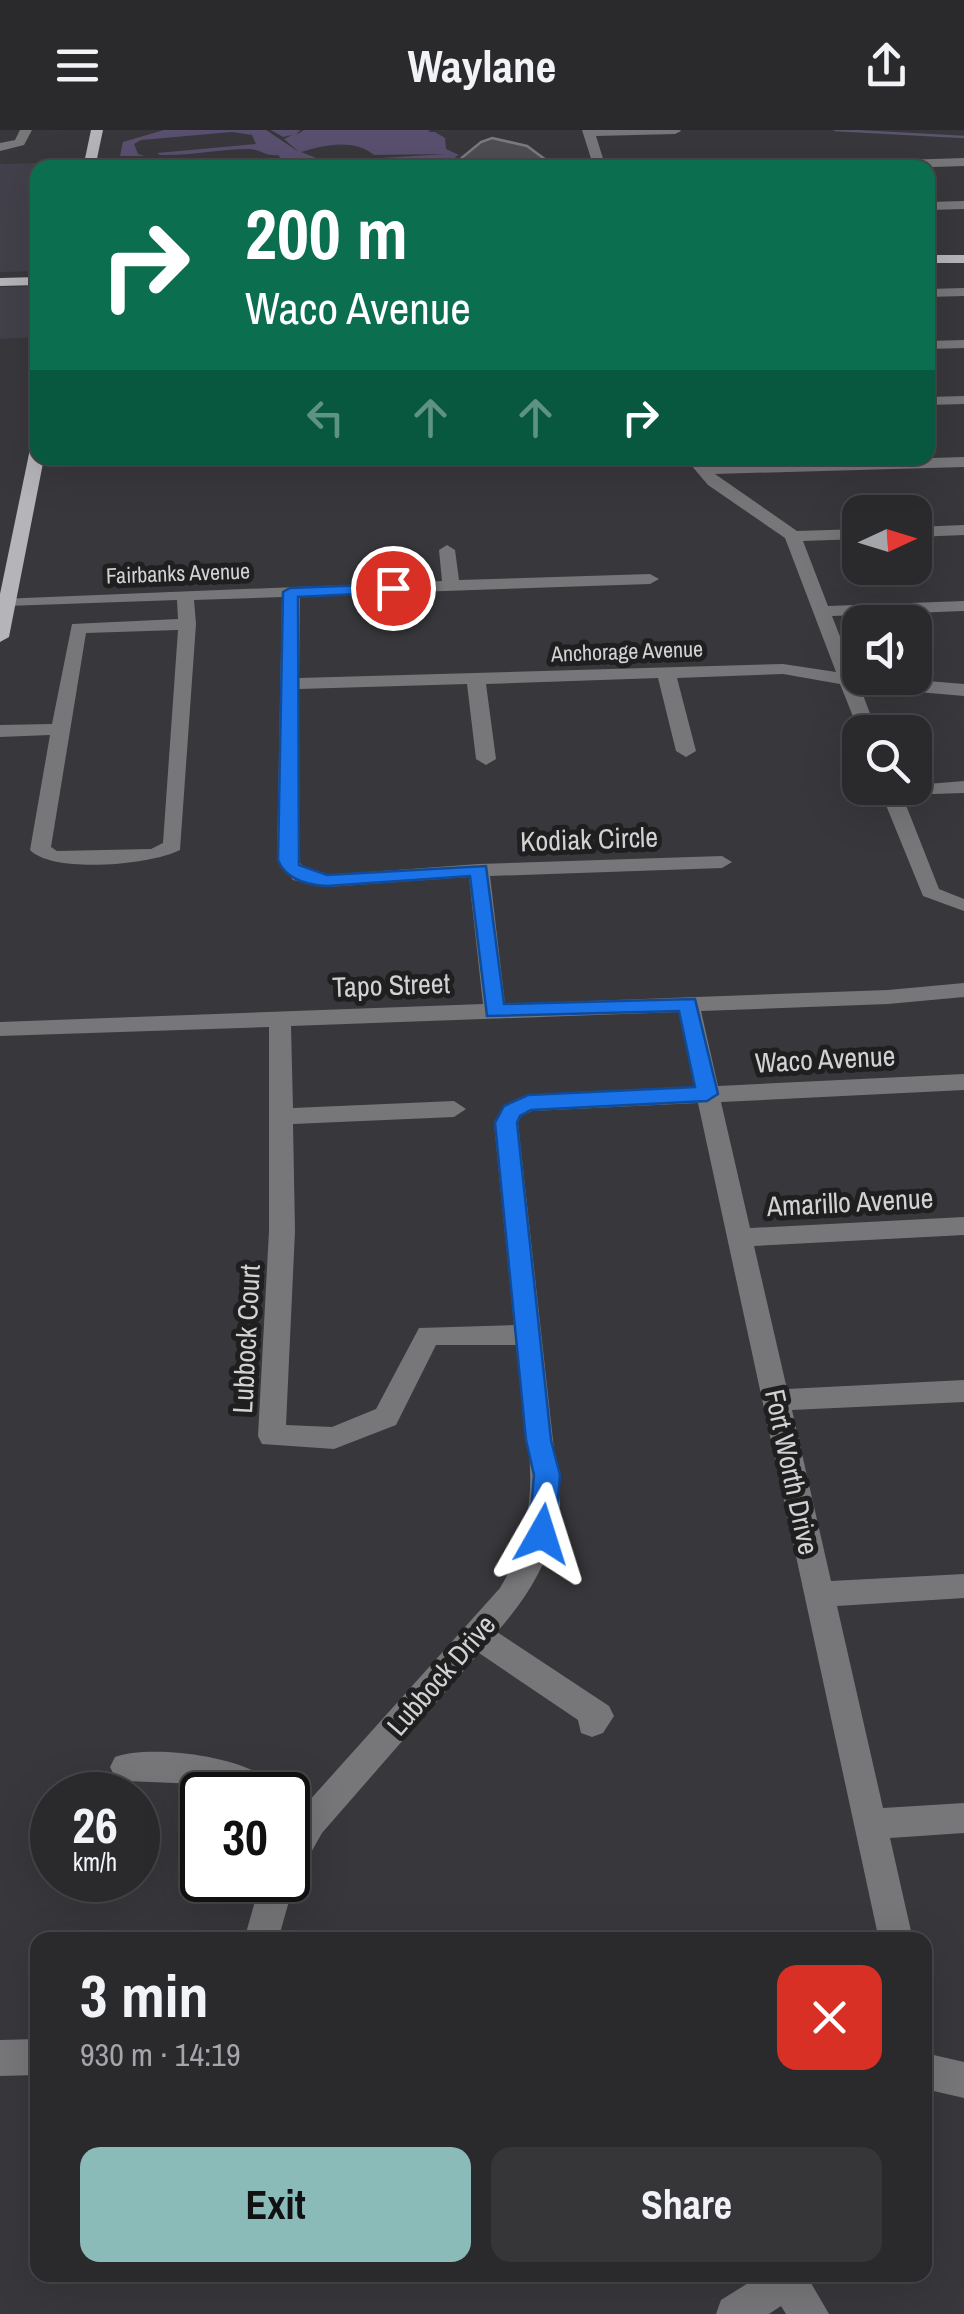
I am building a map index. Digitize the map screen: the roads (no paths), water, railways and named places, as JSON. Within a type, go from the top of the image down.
[{"type":"main road","points":[[91,160],[97,130]]},
{"type":"main road","points":[[935,260],[964,258]]},
{"type":"main road","points":[[0,274],[30,273]]},
{"type":"main road","points":[[0,282],[30,280]]},
{"type":"main road","points":[[0,637],[35,465]]},
{"type":"street","points":[[0,147],[17,144],[26,130]]},
{"type":"street","points":[[598,160],[589,132],[676,132]]},
{"type":"street","points":[[784,149],[790,160]]},
{"type":"street","points":[[935,163],[964,162]]},
{"type":"street","points":[[935,206],[964,206]]},
{"type":"street","points":[[935,293],[964,292]]},
{"type":"street","points":[[935,345],[964,344]]},
{"type":"street","points":[[935,401],[964,400]]},
{"type":"street","points":[[935,462],[964,462]]},
{"type":"street","points":[[698,465],[720,487],[772,515],[793,536],[842,662]]},
{"type":"street","points":[[932,531],[964,530]]},
{"type":"street","points":[[793,536],[842,535]]},
{"type":"street","points":[[447,550],[451,587]]},
{"type":"street","name":"Fairbanks Avenue","points":[[7,601],[650,579]]},
{"type":"street","points":[[290,592],[290,684]]},
{"type":"street","points":[[186,596],[187,624],[174,846],[155,855],[54,857],[40,850],[78,628],[187,624]]},
{"type":"street","points":[[822,611],[964,606]]},
{"type":"street","name":"Anchorage Avenue","points":[[290,684],[783,669],[842,676]]},
{"type":"street","points":[[666,672],[686,751]]},
{"type":"street","points":[[476,679],[486,759]]},
{"type":"street","name":"Kodiak Circle","points":[[290,684],[287,860],[300,876],[327,881],[479,870],[722,862]]},
{"type":"street","name":"Anchorage Avenue","points":[[932,689],[964,690]]},
{"type":"street","points":[[0,732],[60,729]]},
{"type":"street","points":[[932,788],[964,787]]},
{"type":"street","points":[[896,805],[925,884],[940,900],[964,905]]},
{"type":"street","points":[[479,870],[494,1011]]},
{"type":"street","name":"Tapo Street","points":[[0,1029],[964,990]]},
{"type":"street","name":"Fort Worth Drive","points":[[688,1004],[894,1932]]},
{"type":"street","name":"Lubbock Court","points":[[280,1019],[282,1231],[272,1436],[334,1438],[386,1417],[428,1336],[527,1334]]},
{"type":"street","name":"Waco Avenue","points":[[512,1111],[528,1103],[964,1082]]},
{"type":"street","points":[[278,1117],[454,1108]]},
{"type":"street","name":"Lubbock Drive","points":[[310,1804],[477,1635],[520,1581],[542,1534],[547,1475],[539,1440],[506,1123],[512,1111]]},
{"type":"street","name":"Amarillo Avenue","points":[[739,1238],[964,1226]]},
{"type":"street","points":[[777,1400],[964,1392]]},
{"type":"street","points":[[819,1594],[964,1586]]},
{"type":"street","points":[[477,1635],[598,1716],[592,1723]]},
{"type":"street","points":[[126,1767],[178,1765],[215,1772]]},
{"type":"street","points":[[872,1824],[964,1818]]},
{"type":"street","points":[[262,1932],[271,1902]]},
{"type":"street","points":[[0,2058],[30,2057]]},
{"type":"street","points":[[932,2073],[964,2080]]},
{"type":"street","points":[[734,2314],[786,2282]]},
{"type":"street","points":[[793,2282],[810,2314]]},
{"type":"waterway","points":[[835,130],[964,137]]}]
